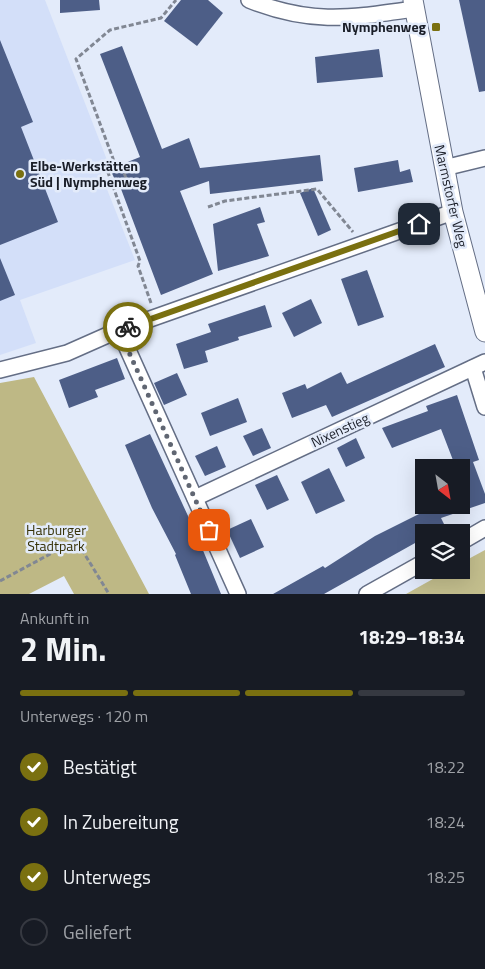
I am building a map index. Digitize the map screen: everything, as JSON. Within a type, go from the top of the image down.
[{"type":"street","points":[[249,0],[269,8],[306,17],[342,18],[413,4]]},
{"type":"street","name":"Marmstorfer Weg","points":[[413,4],[453,212],[485,332]]},
{"type":"street","points":[[444,168],[485,158]]},
{"type":"street","points":[[0,370],[67,353],[119,330],[453,212]]},
{"type":"street","points":[[119,330],[238,594]]},
{"type":"street","points":[[479,365],[485,407]]},
{"type":"street","name":"Nixenstieg","points":[[195,498],[479,365]]},
{"type":"street","points":[[470,537],[485,528]]},
{"type":"street","points":[[367,594],[415,567]]},
{"type":"path","points":[[115,164],[76,59],[110,30],[161,18],[176,0]]},
{"type":"path","points":[[129,186],[121,164],[115,164],[106,168],[140,261],[138,266],[156,317]]},
{"type":"path","points":[[208,207],[225,201],[317,188],[363,244]]},
{"type":"path","points":[[0,581],[76,540],[109,594]]},
{"type":"shaded area","points":[[0,0],[45,0],[107,160],[97,164],[135,260],[20,300],[36,343],[0,355]]},
{"type":"shaded area","points":[[485,550],[485,594],[406,594],[433,579],[470,579],[470,558]]},
{"type":"green space","name":"Harburger Stadtpark","points":[[34,377],[149,594],[74,594],[64,576],[29,594],[0,594],[0,383]]},
{"type":"building","points":[[60,0],[99,0],[100,10],[60,13]]},
{"type":"building","points":[[181,0],[208,0],[223,13],[197,46],[164,21]]},
{"type":"building","points":[[459,0],[485,0],[485,91],[479,92]]},
{"type":"building","name":"Elbe-Werkstätten Süd | Nymphenweg","points":[[0,40],[33,122],[21,127],[58,222],[0,245]]},
{"type":"building","points":[[122,46],[162,149],[189,138],[200,168],[320,155],[323,181],[210,194],[209,181],[180,191],[213,274],[161,295],[118,181],[116,182],[110,169],[140,157],[100,54]]},
{"type":"building","points":[[379,49],[383,77],[317,83],[315,57]]},
{"type":"building","points":[[398,160],[400,172],[410,169],[413,182],[358,192],[354,168]]},
{"type":"building","points":[[313,188],[331,230],[318,236],[300,193]]},
{"type":"building","points":[[260,207],[265,222],[257,224],[269,256],[218,271],[213,224]]},
{"type":"building","points":[[0,258],[15,295],[0,301]]},
{"type":"building","points":[[367,270],[384,317],[358,326],[341,279]]},
{"type":"building","points":[[311,299],[322,323],[294,337],[282,313]]},
{"type":"building","points":[[265,305],[272,327],[238,337],[239,340],[205,351],[208,362],[184,369],[176,344],[211,332],[208,324]]},
{"type":"building","points":[[435,344],[445,367],[332,417],[326,405],[292,418],[282,393],[305,384],[307,389],[341,372],[347,384]]},
{"type":"building","points":[[117,358],[125,379],[95,390],[98,397],[69,408],[59,380]]},
{"type":"building","points":[[177,373],[187,395],[164,405],[154,383]]},
{"type":"building","points":[[457,395],[479,460],[473,462],[485,494],[485,503],[470,508],[470,459],[453,459],[441,429],[392,448],[382,428],[428,411],[426,406]]},
{"type":"building","points":[[238,398],[247,422],[210,436],[201,413]]},
{"type":"building","points":[[262,428],[271,448],[253,456],[243,436]]},
{"type":"building","points":[[150,434],[195,531],[221,594],[191,594],[176,554],[152,508],[125,445]]},
{"type":"building","points":[[356,438],[365,458],[346,467],[337,448]]},
{"type":"building","points":[[217,446],[226,467],[205,476],[195,456]]},
{"type":"building","points":[[329,468],[345,501],[316,514],[301,482]]},
{"type":"building","points":[[277,475],[289,500],[267,510],[255,485]]},
{"type":"building","points":[[419,514],[453,514],[441,518],[444,524],[415,524],[415,543],[324,594],[273,594],[323,566],[325,568],[375,536]]},
{"type":"building","points":[[251,519],[264,547],[240,558],[227,530]]},
{"type":"way so far","points":[[128,327],[119,330],[209,530]]},
{"type":"place","name":"Nymphenweg","points":[[436,27]]},
{"type":"place","name":"Elbe-Werkstätten Süd | Nymphenweg","points":[[20,174]]},
{"type":"route","points":[[128,327],[419,224]]}]
